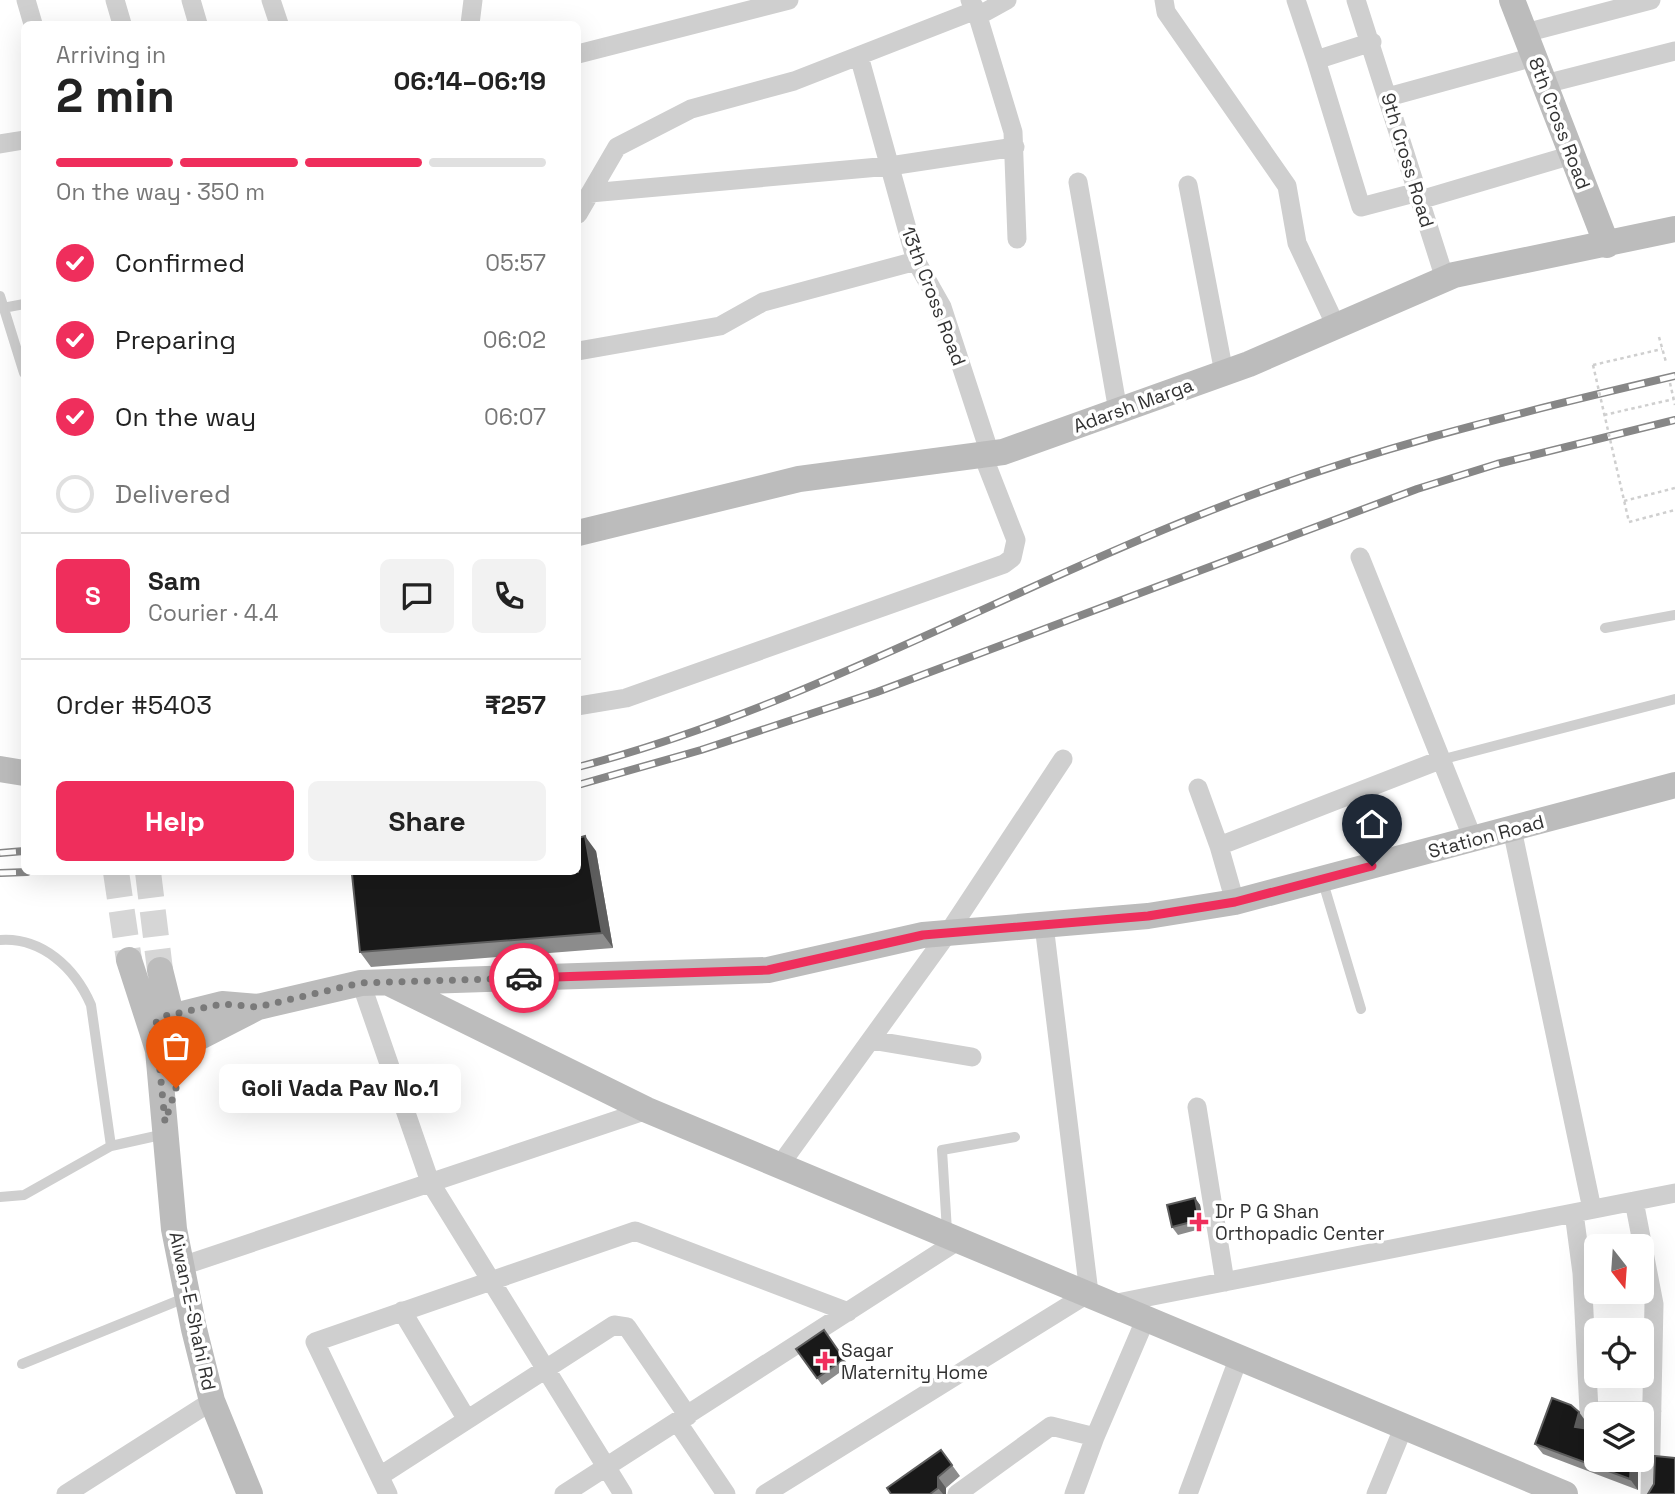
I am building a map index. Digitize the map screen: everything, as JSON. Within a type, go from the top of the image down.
[{"type":"main road","name":"8th Cross Road","points":[[1512,0],[1607,245]]},
{"type":"main road","name":"Adarsh Marga","points":[[581,532],[799,479],[1003,452],[1224,373],[1445,279],[1675,229]]},
{"type":"main road","points":[[0,759],[21,757]]},
{"type":"main road","points":[[0,769],[21,772]]},
{"type":"main road","name":"Station Road","points":[[172,1034],[222,1004],[258,1007],[373,982],[768,970],[923,935],[1148,916],[1235,902],[1511,829],[1674,792]]},
{"type":"main road","points":[[129,960],[172,1034]]},
{"type":"main road","points":[[160,970],[172,1034],[165,1128]]},
{"type":"main road","points":[[373,982],[648,1110],[1404,1426],[1555,1492]]},
{"type":"main road","name":"Aiwan-E-Shahi Rd","points":[[165,1128],[174,1229],[212,1401],[250,1494]]},
{"type":"street","points":[[26,0],[32,21]]},
{"type":"street","points":[[115,0],[121,21]]},
{"type":"street","points":[[191,0],[196,21]]},
{"type":"street","points":[[271,0],[278,21]]},
{"type":"street","points":[[470,21],[473,0]]},
{"type":"street","points":[[581,53],[789,0]]},
{"type":"street","points":[[581,208],[617,147],[691,109],[794,81],[975,9],[1007,0]]},
{"type":"street","points":[[1164,0],[1166,12],[1287,186],[1297,243],[1336,326]]},
{"type":"street","points":[[1296,0],[1361,207],[1419,196],[1572,155]]},
{"type":"street","name":"9th Cross Road","points":[[1356,0],[1372,42],[1445,279]]},
{"type":"street","points":[[1388,96],[1651,0]]},
{"type":"street","points":[[975,9],[1016,147],[1017,239]]},
{"type":"street","points":[[1316,60],[1372,42]]},
{"type":"street","points":[[1545,84],[1675,51]]},
{"type":"street","name":"13th Cross Road","points":[[581,706],[626,698],[1004,564],[1012,558],[1016,540],[986,453],[942,307],[916,261],[859,56]]},
{"type":"street","points":[[0,144],[21,140]]},
{"type":"street","points":[[590,192],[890,166],[1016,147]]},
{"type":"street","points":[[1079,183],[1118,411]]},
{"type":"street","points":[[1188,185],[1224,373]]},
{"type":"street","points":[[581,350],[720,326],[763,302],[916,261]]},
{"type":"street","points":[[1360,557],[1473,839]]},
{"type":"street","points":[[780,1166],[948,933],[1063,759]]},
{"type":"street","points":[[1219,846],[1440,760]]},
{"type":"street","points":[[1198,789],[1219,846],[1235,902]]},
{"type":"street","points":[[1511,829],[1583,1211],[1582,1273],[1589,1402]]},
{"type":"street","points":[[1044,925],[1100,1299]]},
{"type":"street","points":[[373,982],[430,1182],[623,1494]]},
{"type":"street","points":[[871,1040],[972,1057]]},
{"type":"street","points":[[1197,1107],[1225,1282]]},
{"type":"street","points":[[182,1266],[648,1110]]},
{"type":"street","points":[[765,1494],[1100,1299],[1225,1282],[1675,1193]]},
{"type":"street","points":[[1634,1201],[1654,1304],[1652,1402]]},
{"type":"street","points":[[726,1494],[627,1327],[621,1324],[614,1325],[466,1419],[384,1485],[314,1342],[635,1231],[848,1312]]},
{"type":"street","points":[[564,1494],[607,1469],[848,1312],[954,1237]]},
{"type":"street","points":[[402,1311],[466,1419]]},
{"type":"street","points":[[1074,1494],[1095,1437],[1146,1318]]},
{"type":"street","points":[[1188,1494],[1239,1357]]},
{"type":"street","points":[[66,1494],[212,1401]]},
{"type":"street","points":[[957,1494],[1051,1426],[1095,1437]]},
{"type":"street","points":[[1376,1494],[1404,1426]]},
{"type":"street","points":[[1650,1494],[1651,1472]]},
{"type":"lane","points":[[0,296],[21,363]]},
{"type":"lane","points":[[4,308],[21,305]]},
{"type":"lane","points":[[1605,628],[1675,615]]},
{"type":"lane","points":[[1440,760],[1675,699]]},
{"type":"lane","points":[[1322,879],[1361,1009]]},
{"type":"lane","points":[[0,940],[39,946],[54,956],[84,989],[91,1005],[111,1146]]},
{"type":"lane","points":[[0,1197],[24,1195],[111,1146],[165,1128]]},
{"type":"lane","points":[[954,1237],[942,1150],[1015,1137]]},
{"type":"lane","points":[[22,1364],[188,1297]]},
{"type":"path","points":[[1659,337],[1666,362]]},
{"type":"path","points":[[1662,349],[1593,365],[1629,522],[1675,510]]},
{"type":"path","points":[[1670,383],[1675,405]]},
{"type":"path","points":[[1604,415],[1674,399]]},
{"type":"path","points":[[1624,501],[1675,488]]},
{"type":"building","points":[[585,836],[602,933],[360,952],[352,875],[581,875],[581,837]]},
{"type":"building","points":[[1195,1198],[1199,1220],[1172,1227],[1167,1205]]},
{"type":"building","points":[[824,1330],[844,1359],[817,1378],[796,1349]]},
{"type":"building","points":[[1552,1398],[1571,1405],[1579,1412],[1575,1427],[1584,1428],[1584,1462],[1535,1444]]},
{"type":"building","points":[[941,1450],[952,1465],[938,1477],[938,1488],[930,1494],[891,1494],[887,1488]]},
{"type":"building","points":[[1655,1456],[1675,1458],[1675,1494],[1648,1494],[1654,1484]]},
{"type":"building","points":[[1611,1472],[1630,1472],[1630,1479]]},
{"type":"tunnel","points":[[116,875],[129,960]]},
{"type":"tunnel","points":[[148,875],[160,970]]},
{"type":"railway","points":[[581,766],[659,743],[815,684],[1119,548],[1255,493],[1433,437],[1675,376]]},
{"type":"railway","points":[[581,784],[701,750],[877,692],[1417,489],[1497,464],[1675,420]]},
{"type":"railway","points":[[0,853],[21,851]]},
{"type":"railway","points":[[0,873],[21,872]]},
{"type":"way so far","points":[[176,1088],[165,1122],[158,1050],[152,1038],[154,1024],[164,1016],[222,1004],[258,1007],[360,983],[524,978]]},
{"type":"place","name":"Goli Vada Pav No.1","points":[[176,1088]]},
{"type":"place","name":"Dr P G Shan Orthopadic Center","points":[[1199,1222]]},
{"type":"place","name":"Sagar Maternity Home","points":[[825,1361]]},
{"type":"route","points":[[524,978],[768,970],[923,935],[1148,916],[1235,902],[1372,866]]}]
